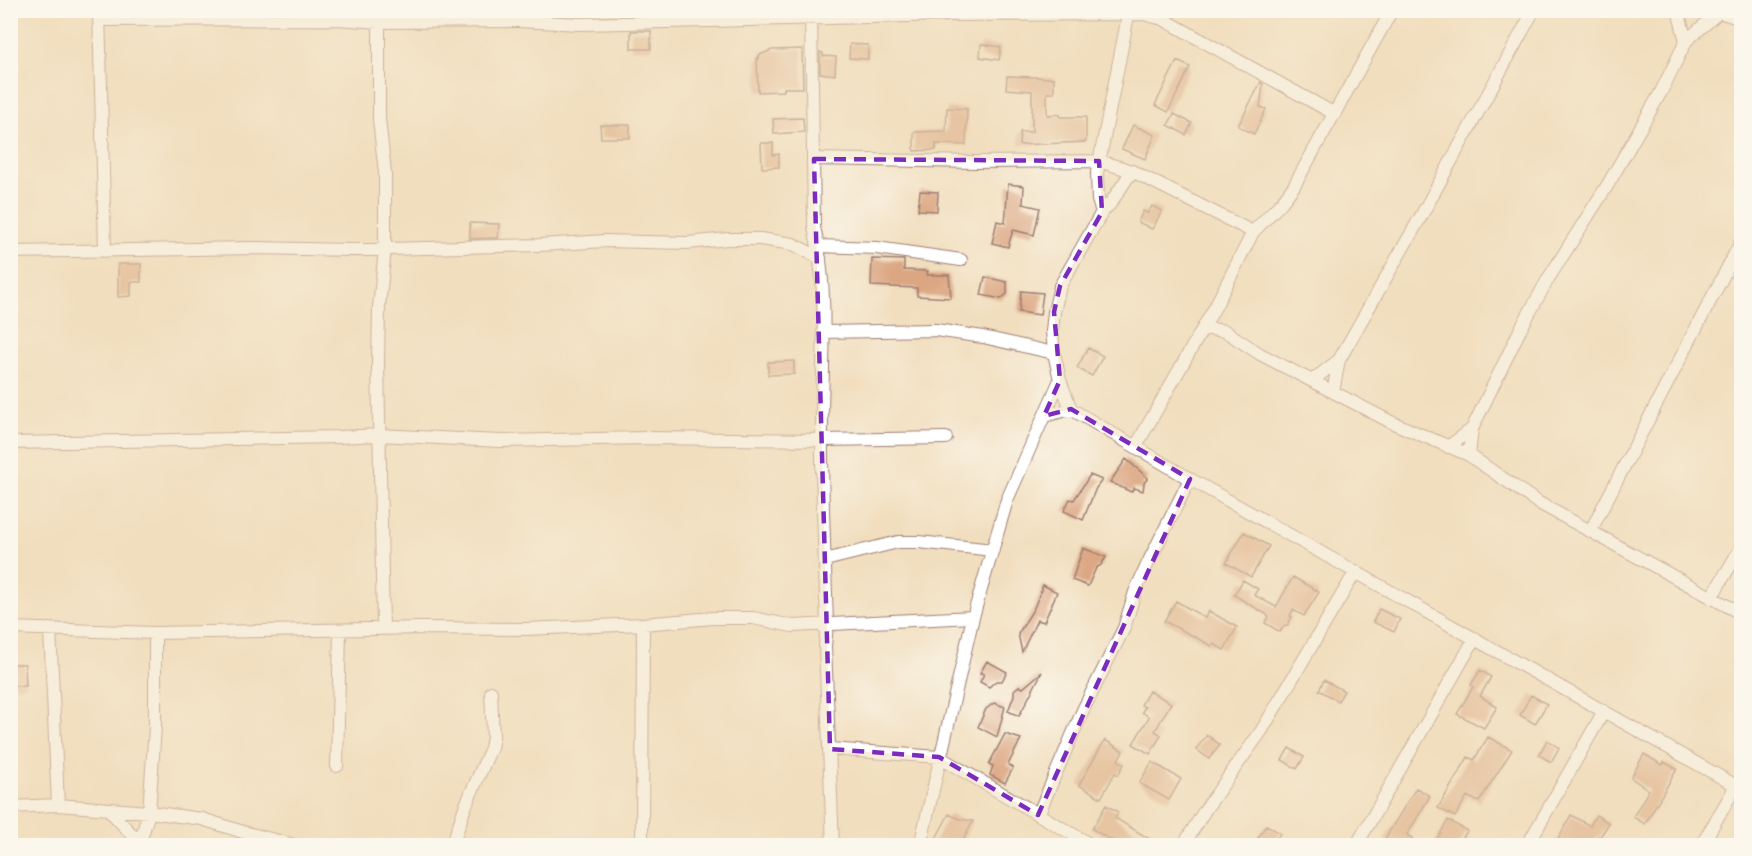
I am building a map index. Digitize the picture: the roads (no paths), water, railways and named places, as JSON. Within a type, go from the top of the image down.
[{"type":"street","points":[[517,21],[537,10]]},
{"type":"street","points":[[577,10],[582,24]]},
{"type":"street","points":[[1136,446],[1215,307],[1253,231],[1282,202],[1317,147],[1392,10]]},
{"type":"street","points":[[1333,392],[1339,360],[1534,10]]},
{"type":"street","points":[[1678,10],[1686,41]]},
{"type":"street","points":[[1469,455],[1472,429],[1520,330],[1548,279],[1607,186],[1661,92],[1686,41],[1715,11],[1736,15]]},
{"type":"street","points":[[105,251],[99,15],[337,15],[379,22],[517,21],[582,24],[811,14],[952,13],[1128,16],[1143,12],[1162,19],[1335,114]]},
{"type":"street","points":[[811,14],[814,227],[819,252],[823,332],[822,440],[827,625],[825,646],[833,846]]},
{"type":"street","points":[[1102,212],[1098,200],[1097,173],[1128,16]]},
{"type":"street","points":[[379,22],[379,119],[385,173],[385,249],[379,307],[383,629]]},
{"type":"street","points":[[814,159],[976,162],[1099,161],[1132,171],[1253,231]]},
{"type":"street","points":[[1132,171],[1102,212],[1060,286],[1052,331],[1060,380],[1071,409],[1190,479],[1739,787],[1701,846]]},
{"type":"street","points":[[794,244],[814,227]]},
{"type":"street","points":[[10,252],[385,249],[605,241],[687,243],[760,239],[794,244],[819,252],[877,248],[960,260]]},
{"type":"street","points":[[1591,530],[1742,240]]},
{"type":"street","points":[[1215,307],[1225,331]]},
{"type":"street","points":[[1203,328],[1225,331],[1260,354],[1390,422],[1469,455],[1538,502],[1742,614]]},
{"type":"street","points":[[823,332],[936,330],[983,337],[1054,353]]},
{"type":"street","points":[[1313,380],[1339,360]]},
{"type":"street","points":[[920,846],[939,757],[958,690],[973,617],[1007,500],[1060,380]]},
{"type":"street","points":[[1044,416],[1071,409]]},
{"type":"street","points":[[1448,447],[1472,429]]},
{"type":"street","points":[[10,443],[379,435],[499,441],[646,438],[822,440],[946,438]]},
{"type":"street","points":[[1038,815],[1083,710],[1124,628],[1135,592],[1190,479]]},
{"type":"street","points":[[825,560],[898,542],[993,550]]},
{"type":"street","points":[[1711,598],[1742,546]]},
{"type":"street","points":[[1183,846],[1205,810],[1262,730],[1356,571]]},
{"type":"street","points":[[10,628],[155,633],[526,629],[643,624],[713,618],[753,618],[792,626],[973,617]]},
{"type":"street","points":[[642,846],[643,624]]},
{"type":"street","points":[[50,629],[58,805]]},
{"type":"street","points":[[337,766],[340,630]]},
{"type":"street","points":[[139,844],[148,812],[154,727],[155,633]]},
{"type":"street","points":[[1356,846],[1476,638]]},
{"type":"street","points":[[452,846],[465,807],[491,748],[493,737],[491,692]]},
{"type":"street","points":[[1527,846],[1604,711]]},
{"type":"street","points":[[830,749],[939,757],[1093,846]]},
{"type":"street","points":[[10,807],[58,805],[202,819],[298,846]]},
{"type":"street","points":[[110,810],[139,844]]}]
